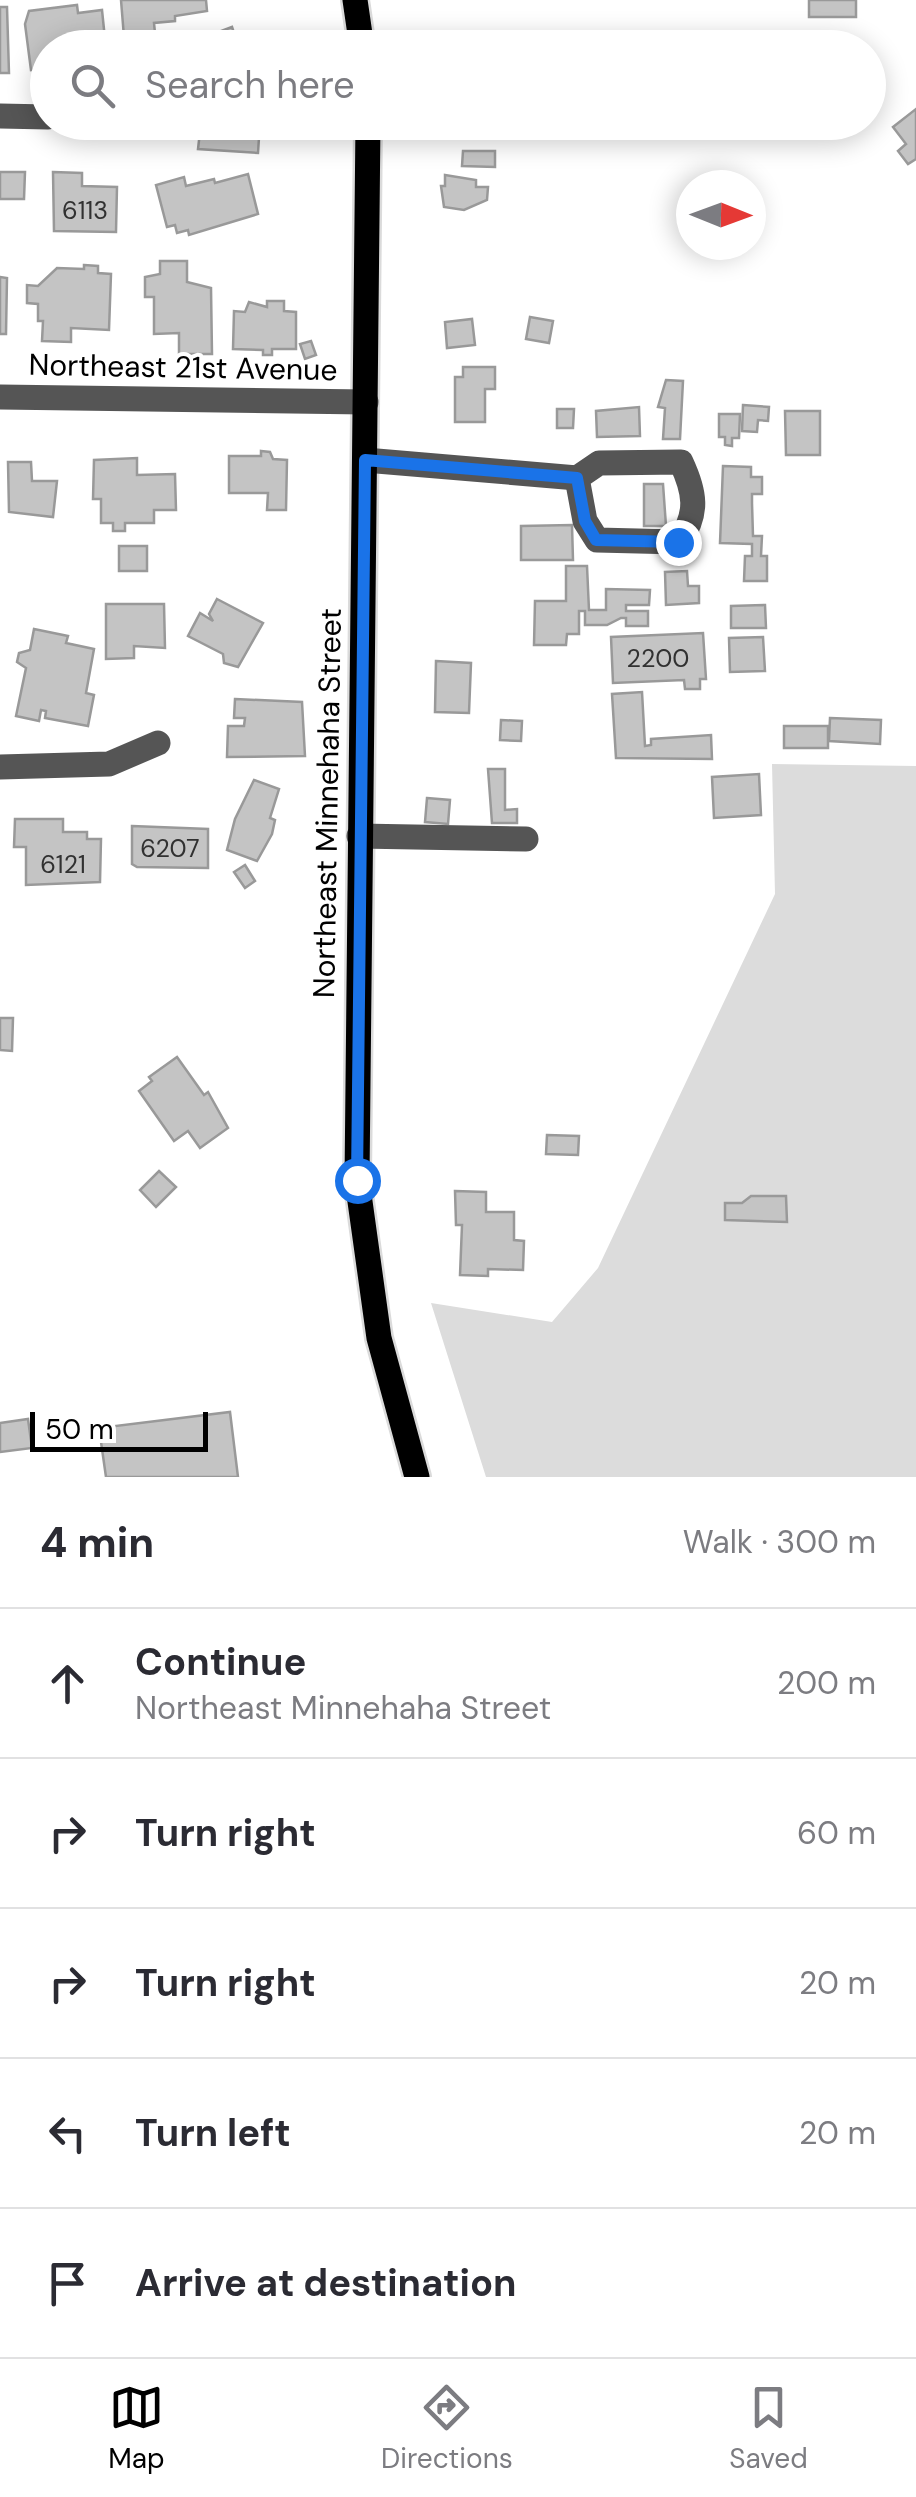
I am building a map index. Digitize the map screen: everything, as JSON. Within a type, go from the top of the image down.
[{"type":"main road","points":[[355,0],[359,30]]},
{"type":"main road","name":"Northeast Minnehaha Street","points":[[368,140],[357,1180],[379,1338],[416,1477]]},
{"type":"street","points":[[0,116],[30,117]]},
{"type":"street","name":"Northeast 21st Avenue","points":[[0,396],[366,402]]},
{"type":"street","points":[[365,460],[577,478],[600,464],[681,462],[694,492],[690,526],[678,542],[596,540],[585,521],[577,478]]},
{"type":"street","points":[[0,767],[109,764],[158,744]]},
{"type":"street","points":[[359,836],[526,840]]},
{"type":"shaded area","points":[[772,764],[916,766],[916,1477],[486,1477],[431,1303],[552,1322],[598,1268],[775,894]]},
{"type":"building","points":[[121,0],[206,0],[207,11],[154,23],[155,30],[123,30]]},
{"type":"building","points":[[809,0],[856,0],[856,17],[809,17]]},
{"type":"building","points":[[77,5],[78,13],[102,10],[104,30],[30,30],[30,62],[25,24],[29,11]]},
{"type":"building","points":[[0,7],[7,7],[9,73],[0,73]]},
{"type":"building","points":[[916,109],[916,159],[908,164],[898,151],[906,144],[893,127]]},
{"type":"building","points":[[199,140],[259,140],[258,153],[198,149]]},
{"type":"building","points":[[463,151],[495,151],[495,167],[462,166]]},
{"type":"building","points":[[0,172],[25,172],[24,199],[0,199]]},
{"type":"building","points":[[53,172],[82,173],[82,186],[117,187],[116,232],[54,231]]},
{"type":"building","points":[[248,174],[258,214],[189,235],[188,230],[177,233],[175,225],[167,227],[156,185],[184,177],[186,186],[214,179],[215,183]]},
{"type":"building","points":[[445,175],[476,180],[476,187],[488,187],[487,200],[464,210],[444,207],[441,186],[445,186]]},
{"type":"building","points":[[160,261],[187,261],[187,282],[211,288],[212,354],[179,354],[179,333],[154,334],[154,297],[145,297],[145,277],[160,274]]},
{"type":"building","points":[[84,265],[98,266],[98,273],[111,274],[109,330],[71,328],[71,342],[42,341],[43,321],[38,321],[38,304],[27,303],[27,285],[38,286],[57,268],[84,269]]},
{"type":"building","points":[[0,277],[7,278],[6,334],[0,334]]},
{"type":"building","points":[[267,301],[284,301],[284,311],[296,312],[296,349],[272,349],[272,355],[263,355],[263,350],[233,349],[234,311],[245,312],[249,302],[267,307]]},
{"type":"building","points":[[530,317],[553,321],[549,343],[526,339]]},
{"type":"building","points":[[472,319],[475,345],[447,348],[445,322]]},
{"type":"building","points":[[311,341],[316,355],[305,359],[300,344]]},
{"type":"building","points":[[463,367],[495,367],[495,389],[485,389],[485,422],[455,422],[455,377],[463,377]]},
{"type":"building","points":[[666,380],[683,381],[680,439],[663,439],[665,408],[658,407]]},
{"type":"building","points":[[743,405],[769,407],[768,421],[758,420],[757,432],[742,431]]},
{"type":"building","points":[[639,407],[640,436],[597,437],[596,411]]},
{"type":"building","points":[[557,409],[574,409],[573,428],[557,428]]},
{"type":"building","points":[[785,411],[820,411],[820,455],[786,455]]},
{"type":"building","points":[[719,414],[740,414],[739,438],[732,438],[732,446],[725,445],[725,437],[719,437]]},
{"type":"building","points":[[261,451],[270,452],[273,459],[287,460],[286,510],[267,510],[268,493],[229,493],[229,456],[261,456]]},
{"type":"building","points":[[137,458],[137,475],[175,474],[176,510],[154,510],[154,523],[125,523],[125,531],[113,531],[113,523],[101,523],[101,499],[93,499],[94,460]]},
{"type":"building","points":[[8,462],[31,462],[32,481],[57,481],[53,517],[9,512]]},
{"type":"building","points":[[723,466],[751,467],[751,477],[762,477],[762,494],[752,494],[753,536],[762,536],[761,556],[767,556],[767,581],[744,581],[745,556],[752,556],[752,544],[720,543]]},
{"type":"building","points":[[644,484],[663,484],[666,526],[644,526]]},
{"type":"building","points":[[572,525],[573,560],[521,560],[521,526]]},
{"type":"building","points":[[119,546],[147,546],[147,571],[119,571]]},
{"type":"building","points":[[566,566],[587,566],[589,610],[606,610],[606,589],[650,590],[649,605],[626,605],[626,611],[648,611],[648,626],[626,626],[626,618],[607,625],[585,625],[585,611],[579,611],[579,634],[567,634],[566,645],[534,645],[535,601],[566,601]]},
{"type":"building","points":[[687,571],[688,586],[699,586],[699,603],[666,605],[665,572]]},
{"type":"building","points":[[217,599],[263,623],[238,667],[224,663],[223,654],[188,636],[200,613],[213,621],[209,614]]},
{"type":"building","points":[[106,604],[164,604],[165,648],[134,646],[134,658],[106,659]]},
{"type":"building","points":[[765,605],[766,628],[731,628],[731,606]]},
{"type":"building","points":[[34,629],[68,636],[66,643],[94,649],[86,693],[94,695],[88,726],[45,718],[46,711],[41,710],[39,721],[16,716],[26,668],[17,662],[19,653],[30,650]]},
{"type":"building","points":[[703,633],[706,679],[700,679],[700,689],[685,689],[684,680],[613,683],[611,637]]},
{"type":"building","points":[[763,637],[765,671],[730,672],[729,638]]},
{"type":"building","points":[[436,661],[471,663],[469,713],[435,712]]},
{"type":"building","points":[[642,692],[645,746],[651,745],[651,739],[711,735],[712,759],[616,758],[612,694]]},
{"type":"building","points":[[235,699],[302,702],[305,756],[227,757],[228,726],[244,726],[245,718],[234,718]]},
{"type":"building","points":[[830,718],[881,720],[880,744],[829,741]]},
{"type":"building","points":[[501,720],[522,721],[521,741],[500,740]]},
{"type":"building","points":[[784,726],[828,726],[828,748],[784,748]]},
{"type":"building","points":[[488,769],[505,769],[505,810],[517,809],[517,823],[492,823]]},
{"type":"building","points":[[759,774],[761,815],[714,818],[712,777]]},
{"type":"building","points":[[254,780],[279,789],[270,818],[275,820],[272,834],[257,861],[227,850],[235,819]]},
{"type":"building","points":[[427,798],[450,800],[448,824],[425,822]]},
{"type":"building","points":[[15,819],[63,819],[63,832],[87,832],[87,839],[101,839],[100,882],[26,885],[26,847],[14,847]]},
{"type":"building","points":[[132,826],[208,829],[208,868],[137,867],[132,864]]},
{"type":"building","points":[[245,865],[255,881],[245,888],[234,872]]},
{"type":"building","points":[[0,1018],[13,1018],[12,1051],[0,1050]]},
{"type":"building","points":[[177,1057],[204,1095],[208,1092],[228,1128],[200,1148],[188,1131],[174,1141],[139,1091],[152,1081],[149,1077]]},
{"type":"building","points":[[547,1135],[579,1136],[578,1155],[546,1154]]},
{"type":"building","points":[[159,1171],[176,1187],[156,1207],[140,1190]]},
{"type":"building","points":[[455,1191],[486,1192],[486,1212],[514,1212],[514,1240],[524,1241],[523,1270],[488,1269],[488,1276],[460,1275],[462,1225],[456,1225]]},
{"type":"building","points":[[751,1196],[786,1196],[787,1222],[725,1220],[725,1203],[742,1203]]},
{"type":"building","points":[[230,1412],[238,1477],[106,1477],[99,1428]]},
{"type":"building","points":[[28,1419],[32,1448],[0,1452],[0,1423]]},
{"type":"route","points":[[357,1180],[365,460],[577,478],[585,521],[596,540],[678,542]]}]
